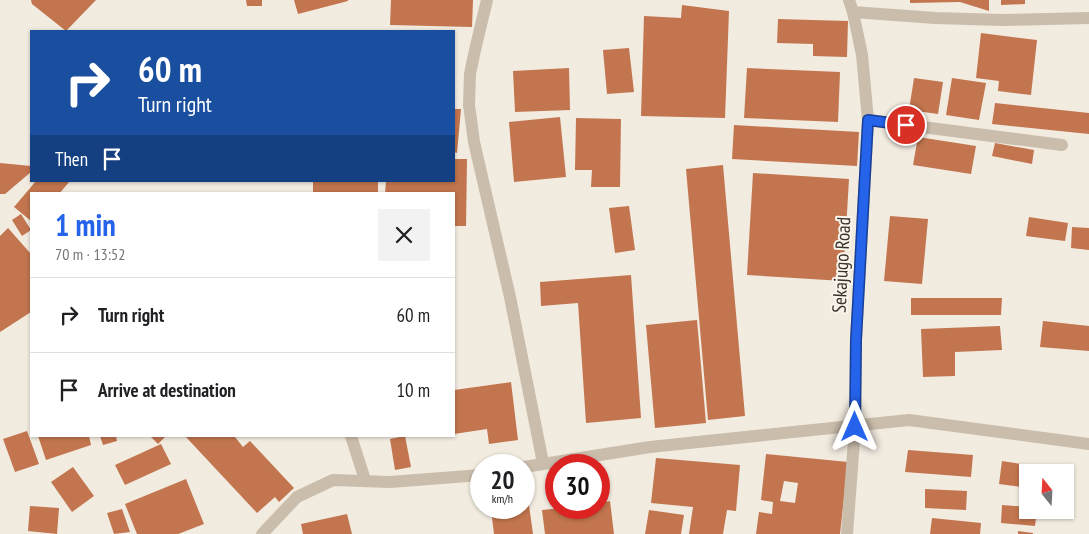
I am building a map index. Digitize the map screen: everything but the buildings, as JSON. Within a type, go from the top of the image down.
[{"type":"street","points":[[488,0],[470,74],[469,105],[474,142],[510,297],[543,463]]},
{"type":"street","points":[[851,6],[935,18],[983,20],[1089,18]]},
{"type":"street","name":"Sekajugo Road","points":[[847,534],[855,427],[856,340],[868,120],[862,55],[851,6]]},
{"type":"street","points":[[868,120],[1062,145]]},
{"type":"street","points":[[535,465],[650,447],[910,420],[1089,444]]},
{"type":"street","points":[[351,437],[365,480]]},
{"type":"street","points":[[262,534],[297,497],[333,480],[400,482],[470,476]]},
{"type":"route","points":[[855,427],[856,340],[868,120],[906,125]]}]
